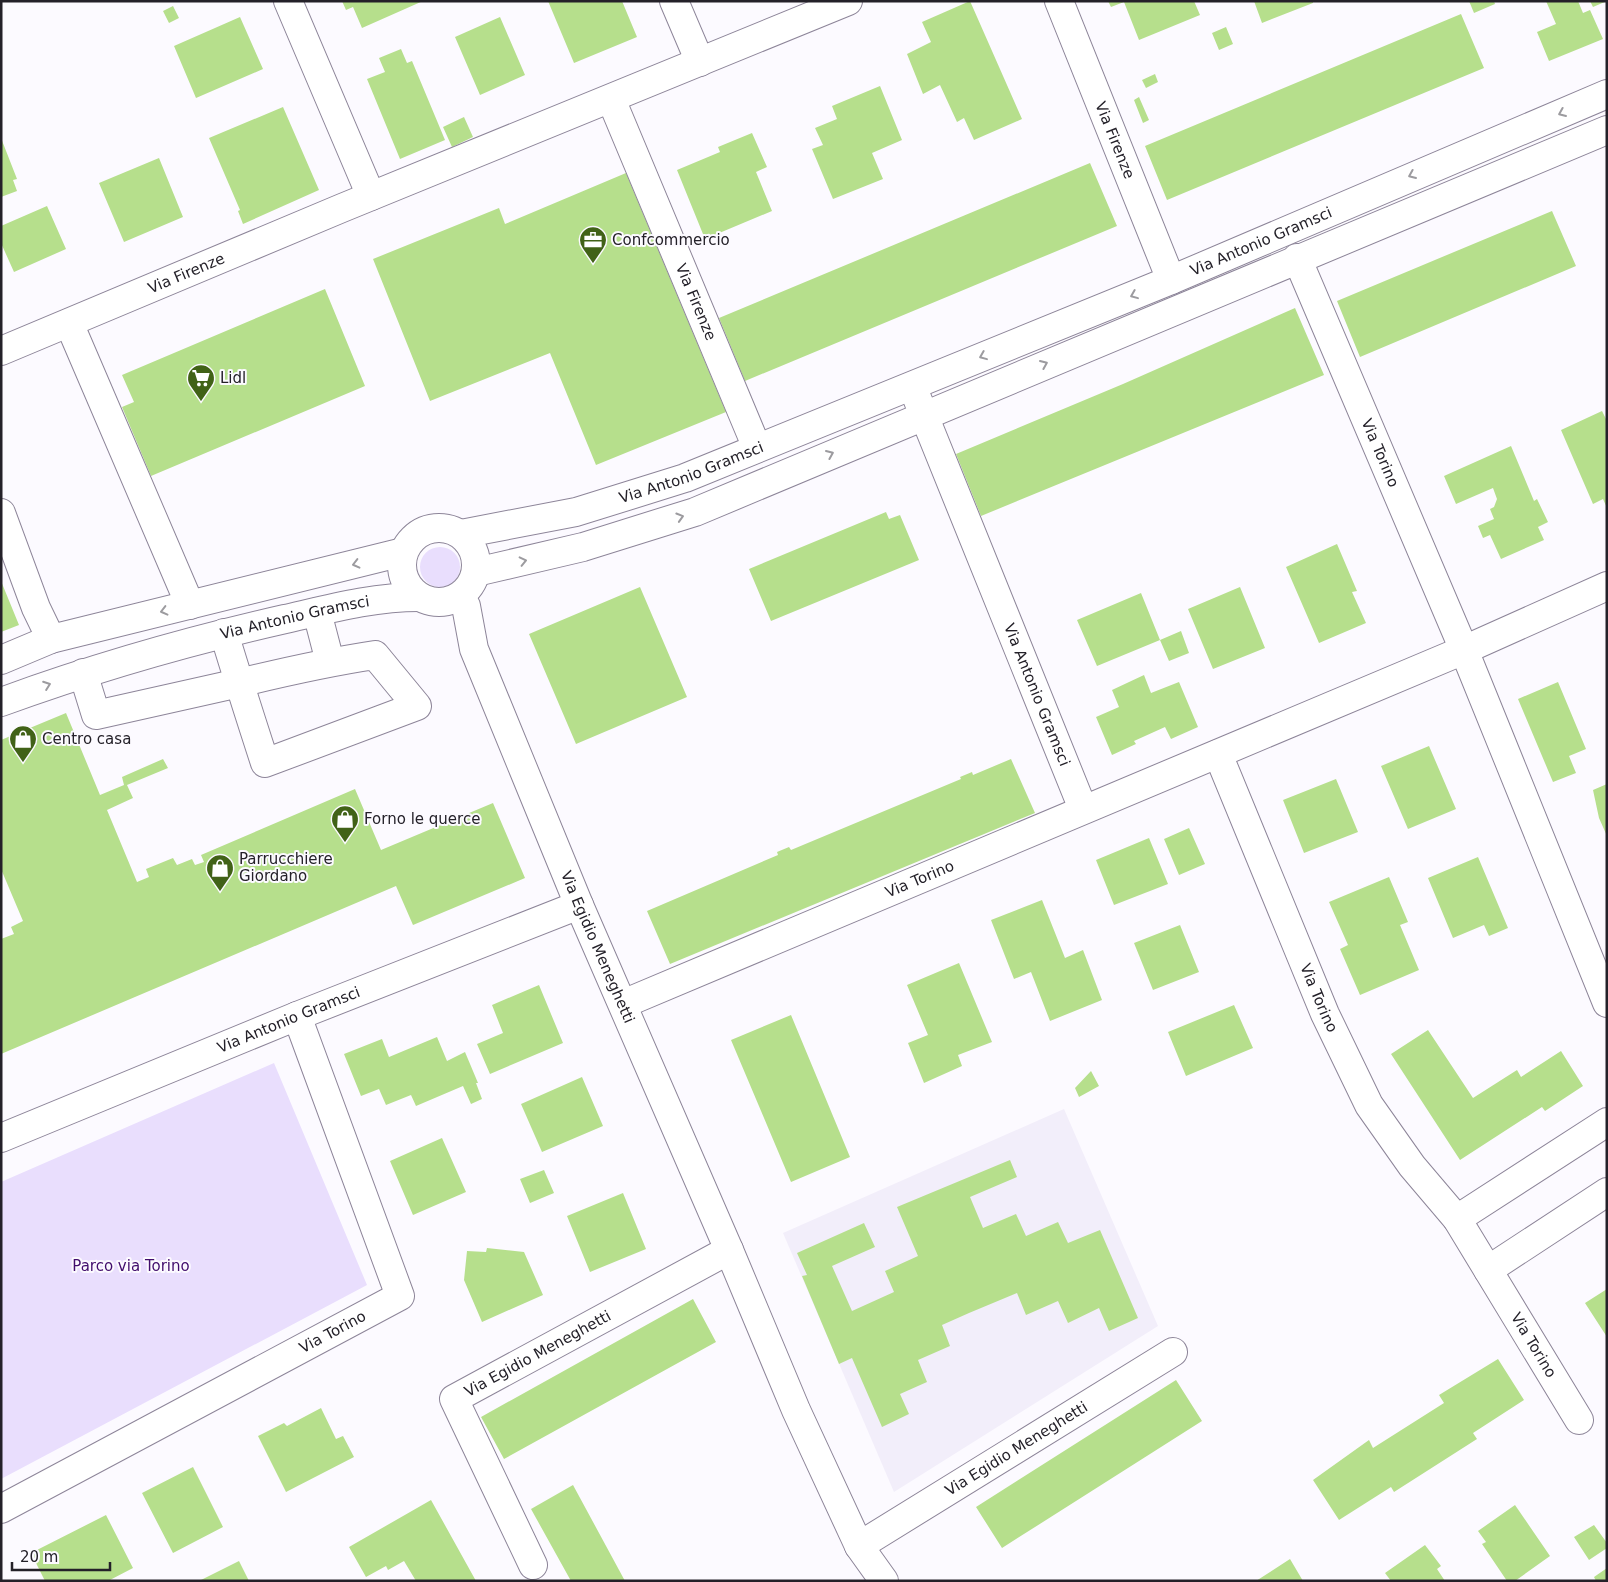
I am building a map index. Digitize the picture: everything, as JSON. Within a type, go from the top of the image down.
[{"type":"street","points":[[288,1],[371,196]]},
{"type":"street","points":[[674,1],[700,62]]},
{"type":"street","name":"Via Firenze","points":[[1,351],[371,196],[611,100],[848,1]]},
{"type":"street","name":"Via Firenze","points":[[1059,1],[1171,280]]},
{"type":"street","name":"Via Antonio Gramsci","points":[[461,534],[576,512],[685,478],[1171,280],[1607,94]]},
{"type":"street","name":"Via Firenze","points":[[611,100],[758,448]]},
{"type":"street","name":"Via Antonio Gramsci","points":[[476,572],[583,547],[695,512],[922,415],[1607,130]]},
{"type":"street","name":"Via Torino","points":[[1297,258],[1464,650],[1607,1003]]},
{"type":"street","points":[[69,323],[190,605]]},
{"type":"street","name":"Via Antonio Gramsci","points":[[913,384],[922,415],[1083,809]]},
{"type":"street","points":[[2,519],[36,608],[51,639]]},
{"type":"street","points":[[450,528],[461,534],[470,543],[474,552],[476,572],[473,581],[460,596],[440,602],[424,599],[404,579],[401,558],[414,536],[425,530],[450,528]]},
{"type":"street","points":[[1,660],[51,639],[403,552]]},
{"type":"street","name":"Via Torino","points":[[622,1004],[1464,650],[1607,586]]},
{"type":"street","name":"Via Egidio Meneghetti","points":[[460,596],[466,606],[472,640],[579,905],[729,1250],[796,1410],[859,1546],[884,1581]]},
{"type":"street","name":"Via Antonio Gramsci","points":[[1,702],[82,673],[224,633],[357,603],[424,599]]},
{"type":"street","name":"Via Egidio Meneghetti","points":[[424,599],[472,640]]},
{"type":"street","points":[[317,612],[330,662]]},
{"type":"street","points":[[82,673],[96,715],[239,683],[330,662],[375,654],[417,706],[265,763],[239,683],[224,633]]},
{"type":"street","name":"Via Torino","points":[[1218,754],[1325,1014],[1369,1105],[1412,1166],[1457,1219],[1579,1420]]},
{"type":"street","name":"Via Antonio Gramsci","points":[[1,1138],[298,1016],[579,905]]},
{"type":"street","name":"Via Torino","points":[[1,1509],[400,1296],[298,1016]]},
{"type":"street","points":[[1457,1219],[1607,1122]]},
{"type":"street","points":[[1488,1270],[1607,1192]]},
{"type":"street","name":"Via Egidio Meneghetti","points":[[533,1564],[454,1400],[729,1250]]},
{"type":"street","name":"Via Egidio Meneghetti","points":[[859,1546],[1173,1352]]},
{"type":"shaded area","points":[[1064,1109],[1158,1326],[894,1492],[783,1233]]},
{"type":"green space","points":[[444,547],[451,550],[457,556],[460,567],[459,575],[451,584],[444,587],[436,587],[429,584],[421,575],[420,563],[423,556],[432,548]]},
{"type":"green space","name":"Parco via Torino","points":[[274,1063],[367,1285],[1,1479],[1,1182]]},
{"type":"building","points":[[342,1],[423,1],[362,28],[353,7],[346,10]]},
{"type":"building","points":[[548,1],[622,1],[637,37],[574,63]]},
{"type":"building","points":[[970,1],[1022,119],[974,140],[964,118],[957,122],[940,85],[923,94],[907,54],[931,42],[922,22]]},
{"type":"building","points":[[1108,1],[1194,1],[1200,15],[1139,40],[1124,2],[1111,7]]},
{"type":"building","points":[[1254,1],[1313,1],[1313,3],[1262,23]]},
{"type":"building","points":[[1469,1],[1494,1],[1495,4],[1474,13]]},
{"type":"building","points":[[1546,1],[1578,1],[1583,13],[1590,10],[1603,39],[1549,61],[1537,32],[1556,24]]},
{"type":"building","points":[[1590,1],[1607,1],[1593,7]]},
{"type":"building","points":[[173,6],[179,18],[169,23],[163,11]]},
{"type":"building","points":[[1461,14],[1484,68],[1167,200],[1145,146]]},
{"type":"building","points":[[240,17],[263,69],[196,98],[174,46]]},
{"type":"building","points":[[500,17],[525,75],[480,95],[455,37]]},
{"type":"building","points":[[1226,27],[1233,44],[1219,50],[1212,33]]},
{"type":"building","points":[[401,49],[407,63],[412,61],[445,140],[400,159],[367,79],[385,72],[379,58]]},
{"type":"building","points":[[1155,74],[1158,82],[1146,88],[1142,80]]},
{"type":"building","points":[[880,86],[902,140],[872,153],[883,179],[833,199],[812,149],[823,145],[815,128],[837,119],[832,106]]},
{"type":"building","points":[[1139,97],[1149,120],[1143,123],[1134,100]]},
{"type":"building","points":[[283,107],[319,190],[243,224],[238,211],[240,210],[209,138]]},
{"type":"building","points":[[464,117],[473,137],[452,147],[443,127]]},
{"type":"building","points":[[752,133],[767,167],[756,172],[772,211],[705,239],[677,170],[720,152],[718,147]]},
{"type":"building","points":[[1,138],[17,179],[13,180],[17,191],[1,197]]},
{"type":"building","points":[[159,158],[183,217],[124,242],[99,183]]},
{"type":"building","points":[[1090,163],[1117,226],[745,381],[719,318]]},
{"type":"building","points":[[626,173],[726,412],[596,465],[550,353],[430,401],[373,259],[499,208],[505,224]]},
{"type":"building","points":[[47,206],[66,249],[14,272],[1,243],[1,226]]},
{"type":"building","points":[[1552,211],[1576,266],[1360,357],[1337,301]]},
{"type":"building","points":[[325,289],[365,386],[151,476],[122,407],[134,402],[122,375]]},
{"type":"building","points":[[1295,308],[1324,375],[981,516],[956,454],[1123,384]]},
{"type":"building","points":[[1602,411],[1607,421],[1607,508],[1603,499],[1593,504],[1561,430]]},
{"type":"building","points":[[1511,446],[1534,501],[1537,499],[1548,522],[1538,527],[1544,540],[1501,559],[1490,535],[1483,538],[1478,526],[1494,519],[1490,509],[1494,507],[1497,499],[1493,488],[1456,504],[1444,476]]},
{"type":"building","points":[[886,512],[889,519],[900,515],[919,560],[771,621],[749,569]]},
{"type":"building","points":[[1337,544],[1357,591],[1352,592],[1366,623],[1319,643],[1286,567]]},
{"type":"building","points":[[1,581],[19,625],[1,632]]},
{"type":"building","points":[[640,587],[687,697],[576,744],[529,634]]},
{"type":"building","points":[[1240,587],[1265,648],[1213,669],[1188,609]]},
{"type":"building","points":[[1141,593],[1160,640],[1097,666],[1077,620]]},
{"type":"building","points":[[1181,631],[1189,653],[1169,661],[1160,640]]},
{"type":"building","points":[[1144,675],[1151,693],[1179,682],[1198,727],[1171,739],[1165,727],[1134,741],[1136,744],[1112,755],[1096,717],[1119,707],[1112,690]]},
{"type":"building","points":[[1558,682],[1586,749],[1569,756],[1576,773],[1553,782],[1518,699]]},
{"type":"building","points":[[66,713],[100,795],[124,785],[122,777],[163,759],[168,768],[127,785],[133,798],[107,810],[137,882],[149,877],[146,869],[173,858],[177,865],[192,859],[195,865],[204,862],[201,855],[355,789],[381,850],[493,803],[525,878],[413,925],[396,886],[1,1054],[1,939],[14,934],[11,927],[23,921],[1,869],[1,740]]},
{"type":"building","points":[[1429,746],[1456,809],[1408,829],[1381,766]]},
{"type":"building","points":[[1011,759],[1035,813],[670,964],[647,911],[778,855],[777,852],[789,847],[791,850],[961,779],[960,777],[972,772],[973,775]]},
{"type":"building","points":[[1336,779],[1358,832],[1304,853],[1283,800]]},
{"type":"building","points":[[1607,784],[1607,836],[1599,818],[1593,790]]},
{"type":"building","points":[[1189,828],[1205,864],[1179,875],[1164,839]]},
{"type":"building","points":[[1149,838],[1168,884],[1114,905],[1096,860]]},
{"type":"building","points":[[1478,857],[1508,928],[1489,936],[1484,925],[1453,938],[1428,878]]},
{"type":"building","points":[[1389,877],[1408,922],[1400,925],[1419,970],[1360,995],[1340,949],[1348,945],[1329,902]]},
{"type":"building","points":[[1042,900],[1065,958],[1083,950],[1102,1000],[1050,1021],[1031,972],[1014,979],[991,920]]},
{"type":"building","points":[[1180,925],[1199,972],[1153,990],[1134,943]]},
{"type":"building","points":[[959,963],[992,1042],[958,1055],[962,1066],[924,1083],[908,1043],[928,1035],[907,985]]},
{"type":"building","points":[[539,985],[563,1043],[490,1074],[477,1044],[503,1033],[492,1005]]},
{"type":"building","points":[[1234,1005],[1253,1048],[1186,1076],[1168,1032]]},
{"type":"building","points":[[791,1015],[850,1157],[791,1182],[731,1040]]},
{"type":"building","points":[[1428,1030],[1473,1098],[1517,1070],[1521,1077],[1561,1051],[1583,1086],[1545,1111],[1542,1107],[1460,1160],[1391,1054]]},
{"type":"building","points":[[437,1037],[447,1061],[465,1052],[478,1083],[476,1083],[482,1099],[471,1104],[463,1086],[416,1106],[411,1095],[386,1105],[379,1089],[361,1096],[344,1054],[382,1039],[389,1057]]},
{"type":"building","points":[[1091,1071],[1099,1086],[1079,1097],[1075,1088]]},
{"type":"building","points":[[582,1077],[603,1126],[542,1152],[521,1104]]},
{"type":"building","points":[[442,1138],[466,1192],[413,1215],[390,1161]]},
{"type":"building","points":[[1010,1160],[1017,1177],[970,1197],[983,1228],[1016,1214],[1026,1236],[1058,1222],[1068,1243],[1100,1230],[1138,1318],[1109,1331],[1099,1308],[1068,1323],[1058,1301],[1026,1315],[1017,1293],[969,1313],[942,1325],[950,1346],[918,1360],[927,1382],[900,1394],[909,1414],[882,1427],[852,1358],[839,1364],[802,1276],[807,1275],[797,1253],[864,1223],[875,1247],[832,1266],[852,1311],[894,1292],[885,1271],[918,1256],[897,1207]]},
{"type":"building","points":[[544,1170],[554,1193],[530,1203],[520,1179]]},
{"type":"building","points":[[623,1193],[646,1249],[590,1272],[567,1216]]},
{"type":"building","points":[[487,1248],[524,1252],[543,1295],[482,1322],[464,1280],[467,1251],[486,1252]]},
{"type":"building","points":[[1607,1289],[1607,1337],[1585,1303]]},
{"type":"building","points":[[693,1299],[716,1342],[504,1459],[481,1417]]},
{"type":"building","points":[[1498,1359],[1524,1400],[1473,1433],[1477,1439],[1394,1492],[1391,1487],[1339,1520],[1313,1480],[1369,1440],[1373,1448],[1444,1403],[1439,1395]]},
{"type":"building","points":[[1176,1380],[1202,1421],[1002,1548],[976,1507]]},
{"type":"building","points":[[321,1408],[336,1439],[343,1436],[354,1457],[286,1492],[258,1436],[284,1423],[287,1426]]},
{"type":"building","points":[[193,1467],[223,1527],[173,1553],[142,1493]]},
{"type":"building","points":[[573,1485],[625,1581],[571,1581],[531,1509]]},
{"type":"building","points":[[431,1500],[476,1581],[416,1581],[404,1561],[388,1570],[386,1566],[366,1577],[349,1547]]},
{"type":"building","points":[[1515,1505],[1550,1556],[1515,1581],[1507,1581],[1482,1544],[1486,1542],[1478,1531]]},
{"type":"building","points":[[106,1515],[133,1568],[108,1581],[45,1581],[31,1553]]},
{"type":"building","points":[[1594,1525],[1607,1543],[1607,1548],[1589,1560],[1574,1537]]},
{"type":"building","points":[[1425,1545],[1441,1566],[1437,1569],[1445,1581],[1391,1581],[1385,1573]]},
{"type":"building","points":[[1290,1559],[1303,1581],[1256,1581]]},
{"type":"building","points":[[239,1561],[249,1581],[199,1581]]},
{"type":"building","points":[[1607,1568],[1607,1581],[1596,1581],[1594,1577]]},
{"type":"place","name":"Confcommercio","points":[[593,264]]},
{"type":"place","name":"Lidl","points":[[201,402]]},
{"type":"place","name":"Centro casa","points":[[23,763]]},
{"type":"place","name":"Forno le querce","points":[[345,843]]},
{"type":"place","name":"Parrucchiere Giordano","points":[[220,892]]}]
